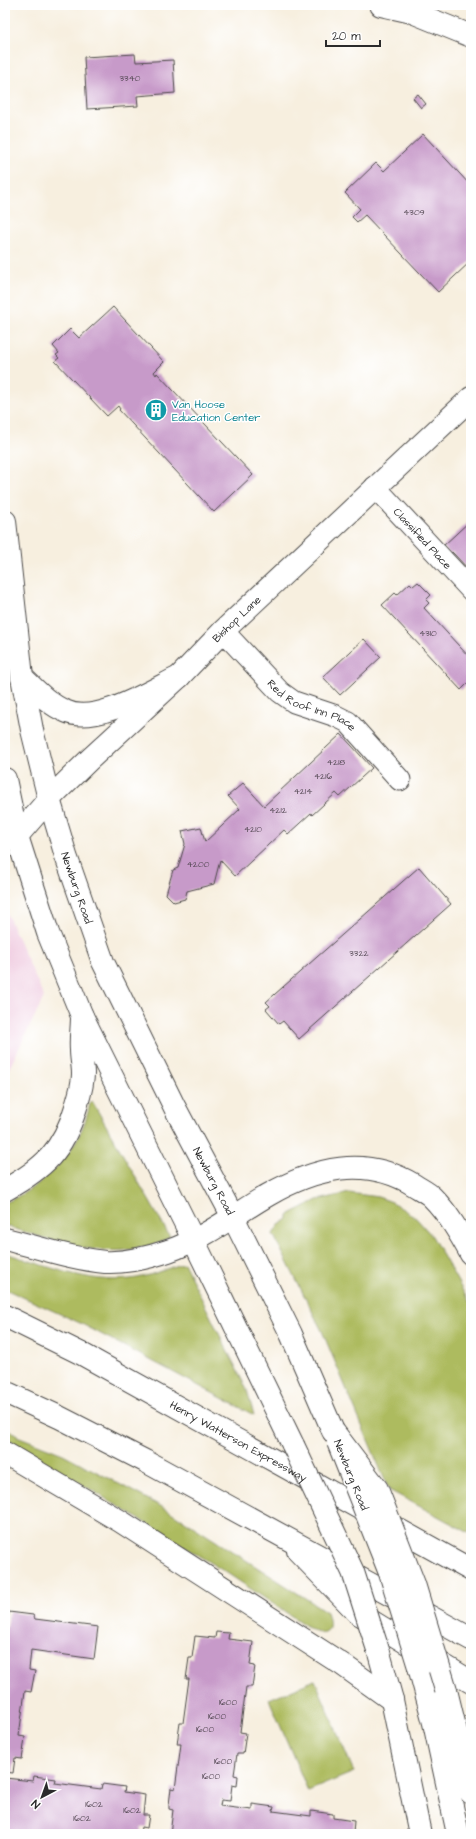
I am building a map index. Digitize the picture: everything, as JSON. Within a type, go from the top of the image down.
[{"type":"main road","points":[[381,5],[412,12],[471,36]]},
{"type":"main road","name":"Bishop Lane","points":[[11,838],[90,759],[179,677],[223,631],[471,398]]},
{"type":"main road","name":"Newburg Road","points":[[5,521],[22,677],[32,730],[49,799],[66,856],[103,962],[175,1108],[233,1217],[291,1334],[333,1431],[390,1573],[419,1666],[434,1723],[458,1834]]},
{"type":"main road","points":[[22,677],[55,706],[66,712],[80,716],[103,713],[179,677]]},
{"type":"main road","points":[[5,779],[11,838],[82,1016],[193,1240],[353,1572],[392,1700],[420,1834]]},
{"type":"main road","points":[[5,1190],[37,1170],[46,1162],[61,1143],[71,1126],[83,1075],[81,1050],[82,1016]]},
{"type":"main road","points":[[5,1239],[70,1256],[106,1262],[122,1261],[168,1251],[193,1240],[292,1182],[322,1171],[362,1167],[384,1171],[401,1178],[431,1196],[456,1227],[471,1254]]},
{"type":"main road","name":"Henry Watterson Expressway","points":[[5,1316],[82,1354],[471,1570]]},
{"type":"main road","points":[[5,1392],[59,1417],[139,1458],[471,1639]]},
{"type":"main road","points":[[333,1431],[377,1489],[414,1584],[446,1690],[471,1793]]},
{"type":"main road","points":[[5,1453],[120,1521],[336,1660],[392,1700]]},
{"type":"main road","points":[[283,1536],[358,1614],[471,1682]]},
{"type":"street","name":"Classified Place","points":[[375,487],[471,590]]},
{"type":"street","name":"Red Roof Inn Place","points":[[223,631],[280,692],[308,707],[336,716],[348,722],[400,780]]},
{"type":"shaded area","points":[[5,909],[44,997],[5,1077]]},
{"type":"green space","points":[[92,1101],[170,1237],[149,1246],[129,1250],[108,1250],[67,1244],[5,1226],[5,1203],[35,1186],[60,1164],[79,1136]]},
{"type":"green space","points":[[349,1193],[378,1197],[392,1202],[416,1218],[432,1236],[471,1305],[471,1534],[389,1490],[322,1331],[273,1234],[279,1225],[288,1219],[290,1214],[317,1200]]},
{"type":"green space","points":[[5,1253],[51,1268],[83,1276],[114,1280],[144,1276],[184,1263],[247,1390],[254,1415],[80,1323],[5,1289]]},
{"type":"green space","points":[[5,1428],[17,1434],[17,1436],[63,1454],[166,1509],[327,1612],[329,1628],[326,1631],[319,1632],[308,1627],[227,1573],[5,1437]]},
{"type":"green space","points":[[315,1680],[354,1772],[308,1791],[269,1699]]},
{"type":"building","points":[[135,54],[136,62],[173,60],[175,93],[137,96],[138,106],[87,109],[84,57]]},
{"type":"building","points":[[418,94],[426,104],[421,108],[413,98]]},
{"type":"building","points":[[423,134],[471,186],[471,261],[438,292],[365,215],[357,222],[352,217],[360,209],[345,193],[376,163],[384,171]]},
{"type":"building","name":"Van Hoose Education Center","points":[[113,307],[164,362],[154,372],[156,375],[157,373],[253,475],[214,512],[119,410],[120,409],[118,406],[107,416],[55,361],[59,358],[56,355],[59,353],[53,346],[70,329],[79,338]]},
{"type":"building","points":[[471,520],[471,572],[452,552],[450,554],[443,546]]},
{"type":"building","points":[[418,582],[431,595],[426,600],[429,603],[424,608],[471,659],[471,680],[461,690],[382,605],[395,593],[397,595],[410,583],[413,586]]},
{"type":"building","points":[[364,639],[381,657],[340,695],[323,677]]},
{"type":"building","points":[[341,734],[372,768],[340,797],[336,793],[288,834],[284,830],[235,876],[220,860],[214,884],[187,891],[185,899],[174,902],[166,894],[173,870],[178,868],[185,844],[182,831],[201,827],[205,842],[240,809],[228,796],[243,783],[264,806]]},
{"type":"building","points":[[419,867],[451,904],[299,1039],[283,1021],[279,1024],[266,1009],[270,1006],[266,1002]]},
{"type":"building","points":[[9,1612],[33,1615],[35,1619],[98,1627],[94,1659],[31,1650],[29,1670],[35,1671],[31,1692],[25,1691],[19,1736],[25,1737],[23,1753],[22,1759],[15,1758],[13,1773],[5,1772],[5,1627],[7,1627]]},
{"type":"building","points":[[216,1632],[229,1633],[228,1639],[253,1642],[250,1665],[255,1666],[252,1687],[246,1687],[240,1732],[246,1733],[243,1754],[237,1754],[234,1775],[238,1776],[237,1786],[232,1785],[230,1801],[221,1800],[220,1806],[252,1810],[252,1804],[274,1807],[273,1811],[311,1816],[311,1811],[333,1814],[333,1818],[354,1821],[353,1834],[170,1834],[173,1810],[169,1809],[169,1805],[171,1788],[175,1789],[181,1744],[177,1744],[180,1723],[183,1723],[189,1679],[186,1679],[189,1658],[192,1658],[195,1636],[215,1638]]},
{"type":"building","points":[[34,1776],[56,1779],[55,1783],[101,1789],[102,1784],[125,1787],[124,1792],[145,1795],[143,1815],[149,1815],[147,1828],[141,1827],[140,1834],[5,1834],[5,1778],[33,1781]]},
{"type":"place","name":"Van Hoose Education Center","points":[[156,410]]}]
